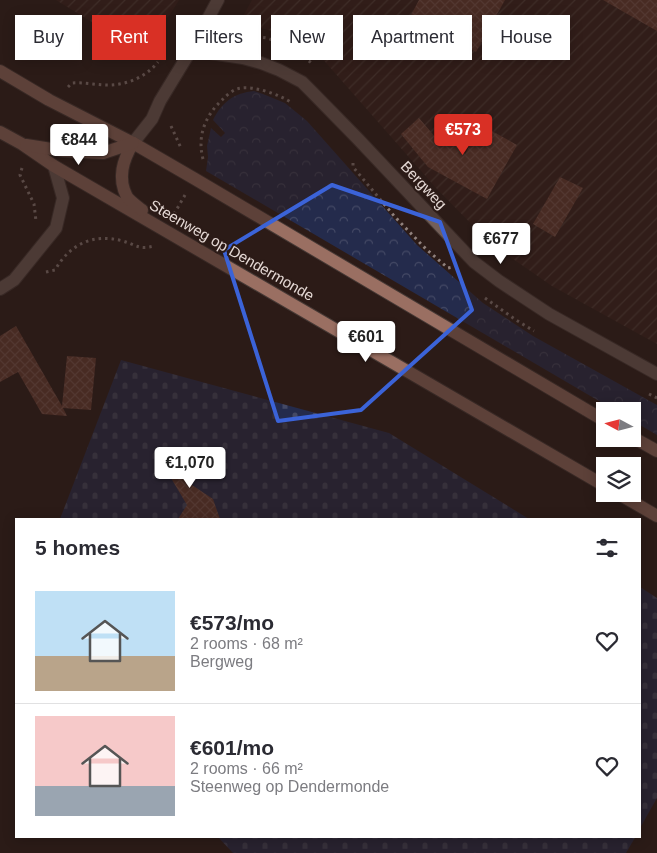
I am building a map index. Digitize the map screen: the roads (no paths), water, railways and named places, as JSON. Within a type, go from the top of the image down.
[{"type":"main road","points":[[0,71],[49,100],[133,143],[596,415]]},
{"type":"main road","name":"Steenweg op Dendermonde","points":[[0,132],[22,144],[54,166],[596,481]]},
{"type":"main road","points":[[22,144],[64,151],[103,153],[133,143]]},
{"type":"main road","points":[[133,143],[126,156],[122,170],[122,184],[128,198],[164,230]]},
{"type":"main road","points":[[641,442],[657,451]]},
{"type":"main road","points":[[633,502],[657,516]]},
{"type":"street","points":[[210,15],[218,0]]},
{"type":"street","points":[[133,143],[152,119],[160,101],[185,60]]},
{"type":"street","name":"Bergweg","points":[[250,60],[279,70],[302,82],[474,262],[549,314],[657,374]]},
{"type":"street","points":[[0,289],[14,280],[56,228],[63,198],[54,166]]}]
